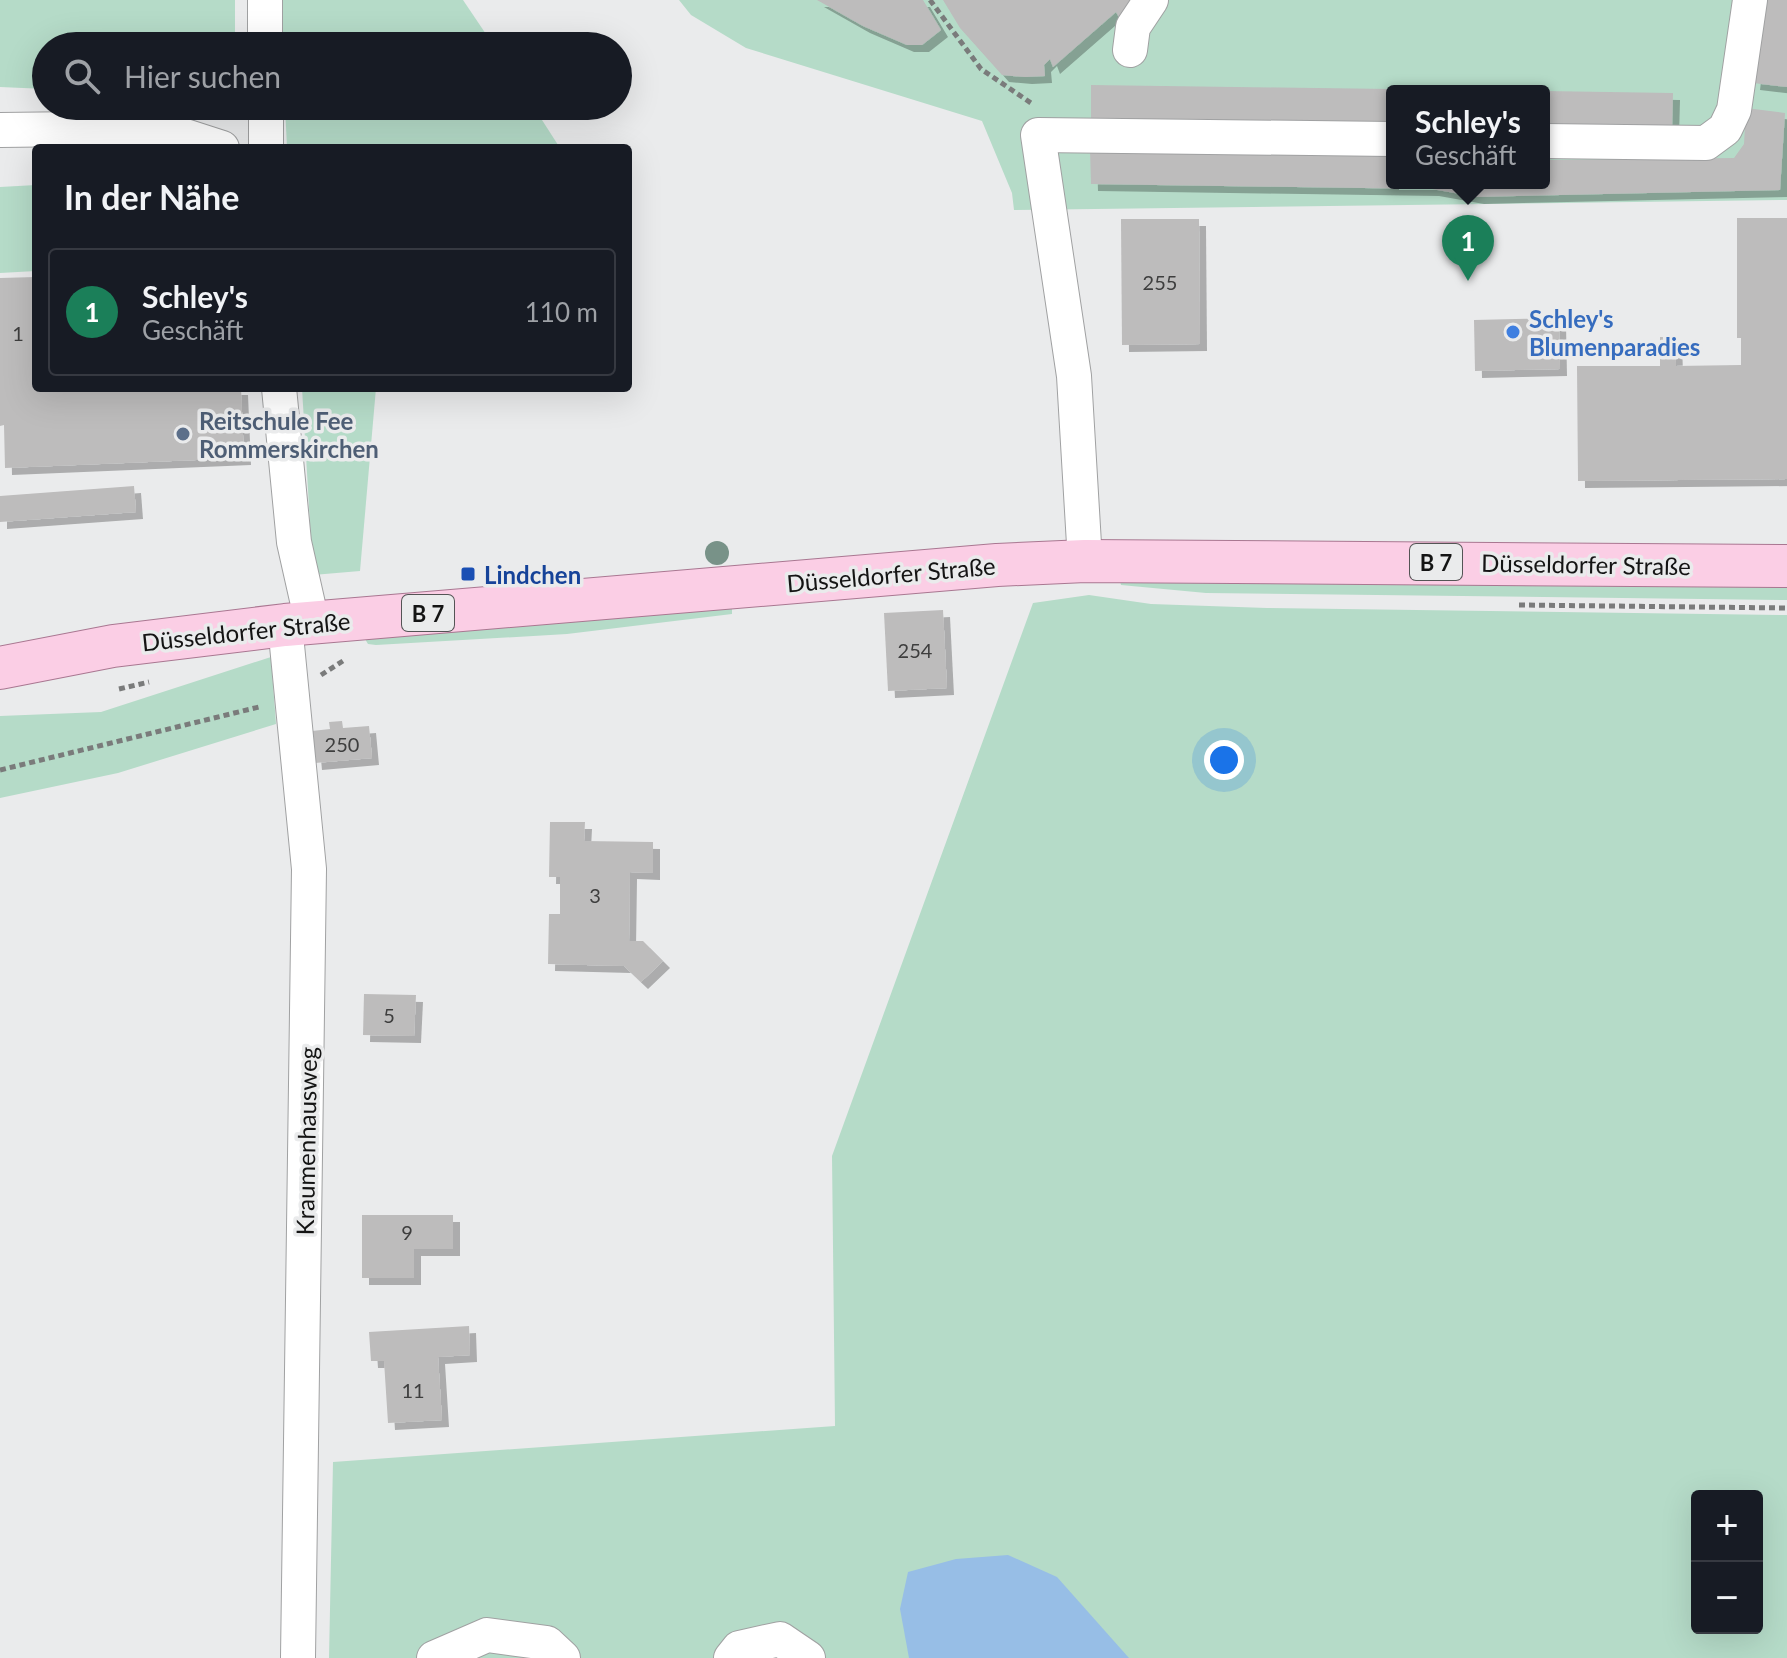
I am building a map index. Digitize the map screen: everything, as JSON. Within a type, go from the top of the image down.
[{"type":"main road","name":"Düsseldorfer Straße","points":[[0,668],[113,646],[298,624],[858,576],[1085,561],[1787,566]]},
{"type":"street","points":[[265,0],[265,32]]},
{"type":"street","points":[[1130,50],[1133,27],[1151,0]]},
{"type":"street","points":[[1550,141],[1706,143],[1725,129],[1734,110],[1750,0]]},
{"type":"street","points":[[266,120],[266,144]]},
{"type":"street","points":[[0,130],[160,128],[210,144]]},
{"type":"street","points":[[1085,561],[1074,376],[1038,135],[1386,139]]},
{"type":"street","name":"Kraumenhausweg","points":[[279,392],[294,542],[298,624],[292,693],[309,869],[298,1658]]},
{"type":"street","points":[[434,1658],[487,1635],[547,1643],[563,1658]]},
{"type":"street","points":[[731,1658],[739,1648],[780,1639],[808,1658]]},
{"type":"path","points":[[930,0],[981,69],[1035,106]]},
{"type":"path","name":"Düsseldorfer Straße","points":[[1517,605],[1787,608]]},
{"type":"path","points":[[0,770],[249,711],[292,693]]},
{"type":"green space","points":[[0,0],[235,0],[235,32],[32,32],[32,88],[0,87]]},
{"type":"green space","points":[[282,0],[463,0],[485,32],[283,32]]},
{"type":"green space","points":[[679,0],[1787,0],[1787,200],[1014,210],[1012,193],[982,121],[746,48],[691,15]]},
{"type":"green space","points":[[286,120],[542,120],[557,144],[287,144]]},
{"type":"green space","points":[[32,185],[32,271],[0,273],[0,187]]},
{"type":"green space","points":[[302,392],[376,392],[360,571],[313,575]]},
{"type":"green space","points":[[1120,581],[1787,585],[1787,600],[1206,593],[1121,585]]},
{"type":"green space","points":[[1089,595],[1151,604],[1267,608],[1787,615],[1787,1658],[329,1658],[333,1462],[835,1426],[832,1156],[1033,603]]},
{"type":"green space","points":[[732,608],[732,614],[567,634],[376,645],[368,644],[365,639]]},
{"type":"green space","points":[[271,657],[276,724],[118,773],[0,798],[0,716],[101,712]]},
{"type":"water","points":[[1008,1555],[1057,1577],[1129,1658],[909,1658],[900,1609],[908,1572],[956,1559]]},
{"type":"building","points":[[817,0],[923,0],[941,30],[922,45],[907,45],[863,26]]},
{"type":"building","points":[[943,0],[1136,0],[1120,19],[1116,12],[1053,67],[1050,59],[1044,65],[1045,76],[1025,77],[1002,75],[960,28]]},
{"type":"building","points":[[1763,0],[1787,0],[1787,87],[1753,83]]},
{"type":"building","points":[[1091,85],[1386,89],[1386,125],[1091,121]]},
{"type":"building","points":[[1550,91],[1673,93],[1672,129],[1550,127]]},
{"type":"building","points":[[1746,108],[1785,113],[1780,190],[1477,197],[1432,189],[1550,189],[1550,160],[1734,158],[1744,144]]},
{"type":"building","points":[[1090,149],[1386,153],[1386,188],[1091,184]]},
{"type":"building","points":[[1737,218],[1787,218],[1787,479],[1578,481],[1577,366],[1660,366],[1660,337],[1675,337],[1676,366],[1741,365],[1741,338],[1737,338]]},
{"type":"building","points":[[1121,219],[1199,219],[1200,344],[1122,345]]},
{"type":"building","points":[[32,277],[32,392],[241,392],[244,458],[5,468],[4,425],[0,426],[0,278]]},
{"type":"building","points":[[1559,318],[1560,369],[1475,371],[1474,320]]},
{"type":"building","points":[[134,486],[136,512],[0,522],[0,496]]},
{"type":"building","points":[[943,610],[947,688],[888,691],[884,613]]},
{"type":"building","points":[[342,721],[343,728],[369,726],[372,758],[315,763],[312,731],[330,729],[329,722]]},
{"type":"building","points":[[550,822],[585,822],[584,841],[653,842],[653,873],[630,872],[629,941],[643,941],[663,961],[641,982],[624,966],[548,964],[549,914],[560,914],[560,877],[549,877]]},
{"type":"building","points":[[364,994],[416,995],[414,1036],[363,1035]]},
{"type":"building","points":[[362,1215],[453,1215],[453,1249],[414,1249],[414,1278],[362,1278]]},
{"type":"building","points":[[469,1326],[470,1355],[438,1357],[442,1420],[388,1423],[384,1361],[371,1361],[369,1332]]},
{"type":"place","name":"Schley's","points":[[1468,281]]},
{"type":"place","name":"Schley's Blumenparadies","points":[[1513,332]]},
{"type":"place","name":"Reitschule Fee Rommerskirchen","points":[[183,434]]},
{"type":"place","name":"Lindchen","points":[[468,574]]}]
